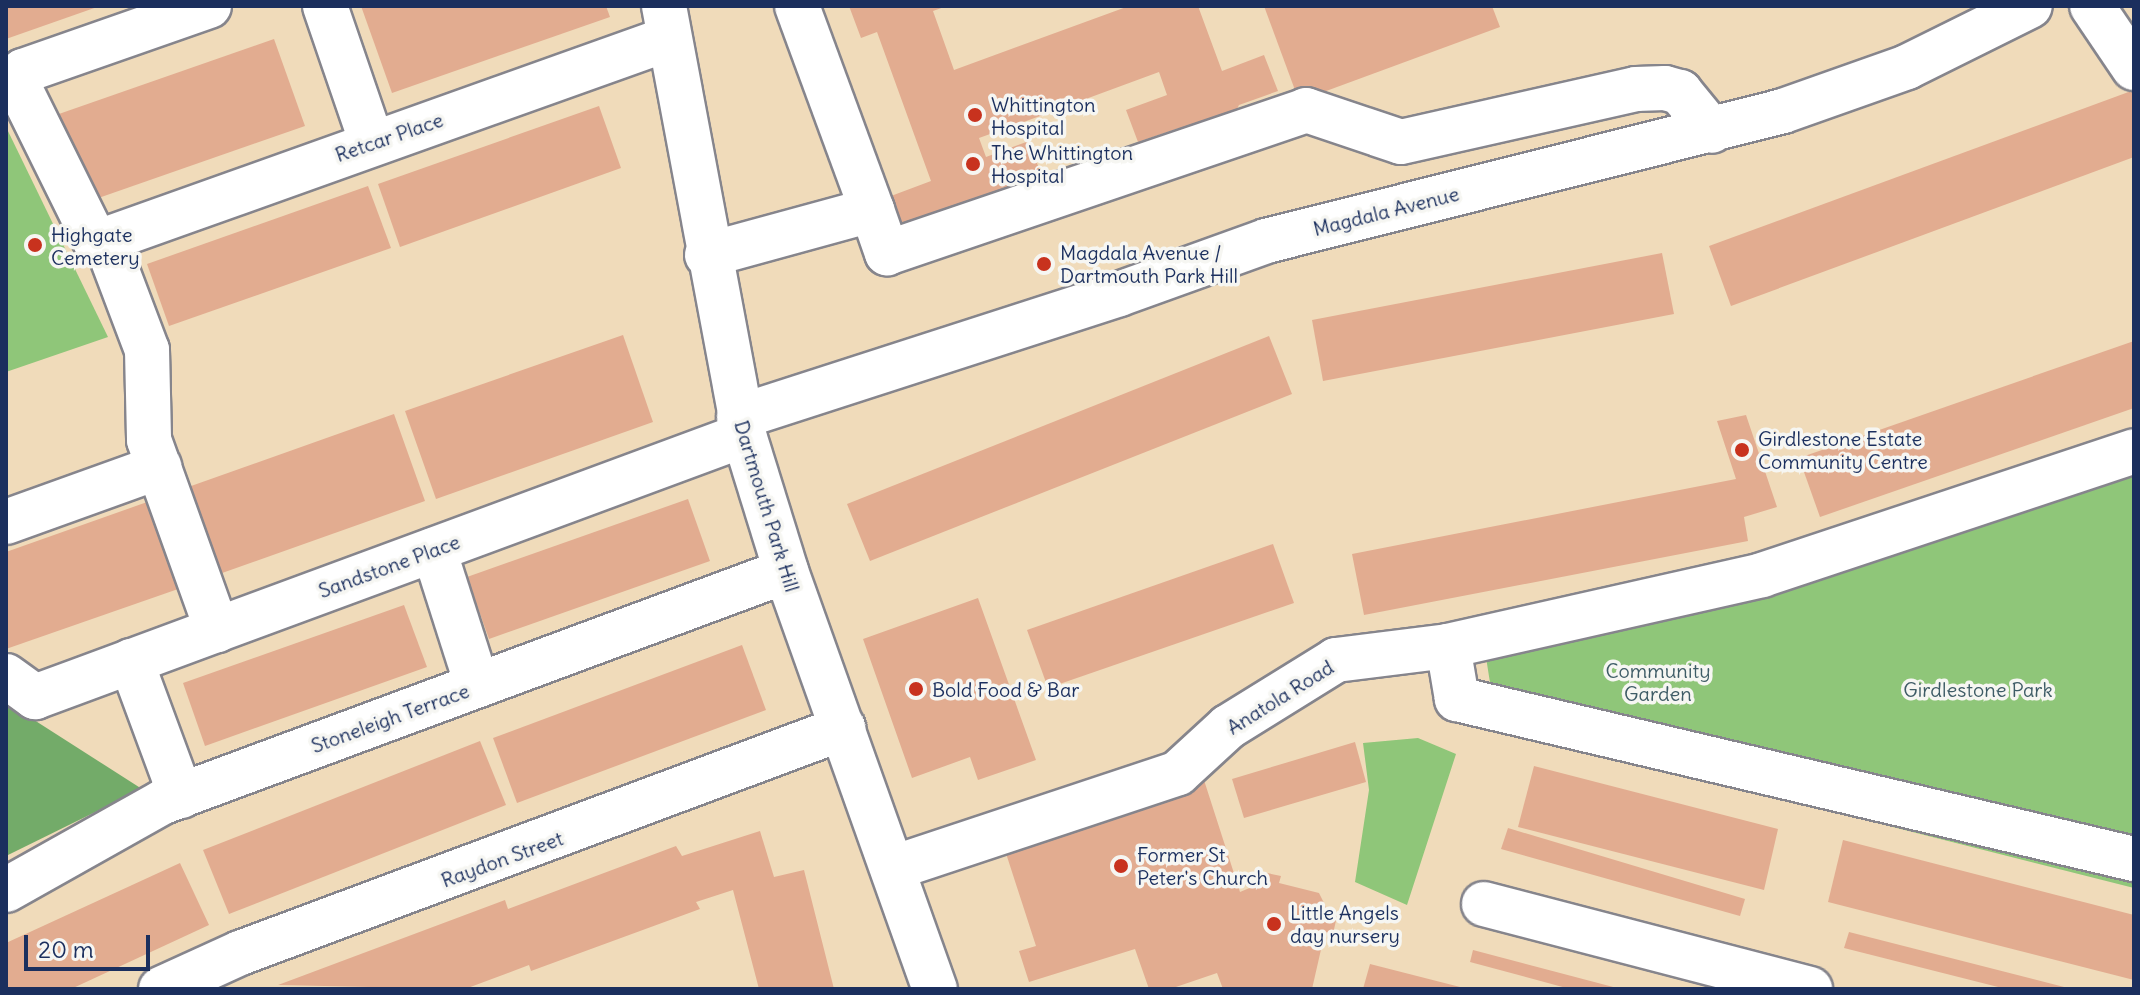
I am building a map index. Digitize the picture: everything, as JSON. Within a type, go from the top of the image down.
[{"type":"street","points":[[209,6],[23,71],[17,83],[79,217],[96,243],[108,237],[147,350],[149,440],[217,630]]},
{"type":"street","points":[[325,6],[372,143]]},
{"type":"street","points":[[797,6],[887,253],[1306,110],[1401,142],[1636,89],[1665,88],[1680,92],[1712,131]]},
{"type":"street","name":"Magdala Avenue","points":[[741,426],[1266,241],[1712,131],[1840,93],[1978,20],[2030,6]]},
{"type":"street","points":[[2092,6],[2134,68]]},
{"type":"street","name":"Retcar Place","points":[[108,237],[372,143],[666,22]]},
{"type":"street","name":"Dartmouth Park Hill","points":[[666,22],[741,426],[786,571],[896,867],[935,989]]},
{"type":"street","points":[[707,255],[872,210]]},
{"type":"street","name":"Sandstone Place","points":[[21,686],[131,661],[217,630],[434,550],[741,426]]},
{"type":"street","name":"Anatola Road","points":[[896,867],[1178,773],[1228,727],[1336,660],[1448,646],[1762,575],[2134,451]]},
{"type":"street","points":[[6,522],[159,467]]},
{"type":"street","points":[[434,550],[477,685]]},
{"type":"street","name":"Stoneleigh Terrace","points":[[6,890],[181,796],[786,571]]},
{"type":"street","points":[[1448,646],[1457,699],[2134,859]]},
{"type":"street","points":[[131,661],[181,796]]},
{"type":"street","name":"Raydon Street","points":[[161,989],[240,953],[843,728]]},
{"type":"street","points":[[1484,904],[1770,970],[1810,989]]},
{"type":"green space","name":"Highgate Cemetery","points":[[6,127],[108,337],[6,372]]},
{"type":"green space","name":"Girdlestone Park","points":[[2134,461],[2134,888],[1497,727],[1485,651],[1684,612],[1841,572]]},
{"type":"green space","points":[[6,702],[142,789],[6,856]]},
{"type":"green space","points":[[1418,738],[1456,754],[1407,905],[1355,882],[1369,790],[1363,743]]},
{"type":"building","points":[[6,6],[100,6],[6,39]]},
{"type":"building","points":[[361,6],[606,6],[610,17],[392,93]]},
{"type":"building","name":"Whittington Hospital","points":[[849,6],[947,6],[933,11],[954,70],[1129,6],[1198,6],[1222,71],[1264,55],[1278,91],[1239,105],[1232,119],[1192,133],[1179,128],[1138,142],[1126,110],[1167,95],[1159,72],[1083,100],[1086,106],[1054,118],[1051,112],[979,138],[986,157],[1029,141],[1042,177],[903,229],[891,196],[931,181],[877,32],[861,38]]},
{"type":"building","points":[[1264,6],[1492,6],[1500,27],[1299,101]]},
{"type":"building","points":[[274,39],[305,126],[87,202],[56,115]]},
{"type":"building","points":[[2134,90],[2134,157],[1731,306],[1709,246]]},
{"type":"building","points":[[599,106],[621,168],[400,247],[378,184]]},
{"type":"building","points":[[368,186],[391,248],[169,326],[147,264]]},
{"type":"building","points":[[1662,253],[1674,314],[1323,381],[1312,320]]},
{"type":"building","points":[[623,335],[653,422],[436,499],[405,411]]},
{"type":"building","points":[[1269,336],[1292,394],[870,561],[847,504]]},
{"type":"building","points":[[2134,341],[2134,408],[1820,517],[1799,458]]},
{"type":"building","points":[[394,414],[425,501],[208,578],[177,491]]},
{"type":"building","points":[[1746,415],[1777,507],[1744,517],[1748,541],[1364,615],[1352,554],[1736,479],[1717,421]]},
{"type":"building","points":[[688,499],[710,561],[489,639],[467,577]]},
{"type":"building","points":[[150,501],[181,588],[6,649],[6,552]]},
{"type":"building","points":[[1273,544],[1294,603],[1048,688],[1027,630]]},
{"type":"building","points":[[978,598],[1036,760],[978,780],[970,757],[912,778],[863,639]]},
{"type":"building","points":[[404,605],[427,667],[205,746],[183,683]]},
{"type":"building","points":[[742,645],[766,710],[517,803],[493,738]]},
{"type":"building","points":[[480,741],[506,805],[229,914],[203,850]]},
{"type":"building","points":[[1355,742],[1366,782],[1244,818],[1232,779]]},
{"type":"building","points":[[1534,766],[1778,829],[1764,890],[1518,827]]},
{"type":"building","name":"Former St Peter's Church","points":[[1203,777],[1240,892],[1259,884],[1262,872],[1281,876],[1279,883],[1319,893],[1329,913],[1337,916],[1333,934],[1325,932],[1312,989],[1223,989],[1217,973],[1170,989],[1149,989],[1135,949],[1029,982],[1019,951],[1036,946],[1002,841]]},
{"type":"building","points":[[1508,828],[1745,899],[1740,916],[1501,849]]},
{"type":"building","points":[[760,831],[774,877],[804,870],[834,989],[759,989],[733,890],[696,902],[700,909],[531,971],[529,965],[465,989],[278,985],[505,900],[508,909],[676,846],[682,856]]},
{"type":"building","points":[[1843,840],[2134,915],[2134,980],[1828,902]]},
{"type":"building","points":[[180,863],[209,925],[71,989],[6,989],[6,943]]},
{"type":"building","points":[[1849,932],[2068,989],[2006,989],[1844,948]]},
{"type":"building","points":[[1473,950],[1617,988],[1570,989],[1470,962]]},
{"type":"building","points":[[1370,964],[1464,988],[1464,989],[1363,989]]},
{"type":"place","name":"Whittington Hospital","points":[[975,115]]},
{"type":"place","name":"The Whittington Hospital","points":[[973,164]]},
{"type":"place","name":"Highgate Cemetery","points":[[35,245]]},
{"type":"place","name":"Magdala Avenue / Dartmouth Park Hill","points":[[1044,264]]},
{"type":"place","name":"Girdlestone Estate Community Centre","points":[[1742,450]]},
{"type":"place","name":"Bold Food & Bar","points":[[916,689]]},
{"type":"place","name":"Former St Peter's Church","points":[[1121,866]]},
{"type":"place","name":"Little Angels day nursery","points":[[1274,924]]},
{"type":"park label","name":"Community Garden","points":[[1658,682]]}]
